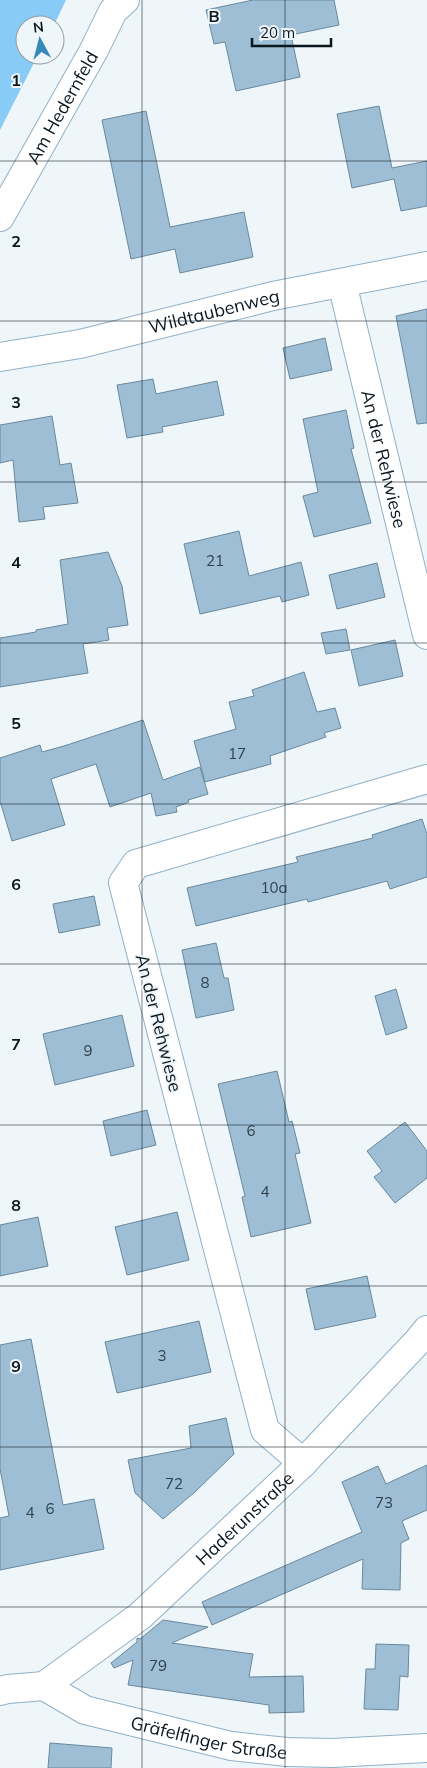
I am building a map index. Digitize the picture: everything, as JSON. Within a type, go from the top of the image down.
[{"type":"street","name":"Am Hedernfeld","points":[[0,216],[94,50],[113,11],[124,0]]},
{"type":"street","name":"Wildtaubenweg","points":[[0,357],[80,344],[273,296],[427,266]]},
{"type":"street","name":"An der Rehwiese","points":[[342,283],[427,635]]},
{"type":"street","name":"An der Rehwiese","points":[[303,1463],[265,1430],[123,883],[136,864],[427,779]]},
{"type":"street","name":"Haderunstraße","points":[[44,1686],[140,1616],[303,1463],[427,1330]]},
{"type":"street","points":[[3,1686],[44,1686]]},
{"type":"street","name":"Gräfelfinger Straße","points":[[44,1686],[85,1710],[231,1746],[287,1752],[333,1753],[427,1748]]},
{"type":"shaded area","points":[[0,0],[66,0],[59,15],[15,15],[15,65],[33,65],[0,130]]},
{"type":"building","points":[[253,0],[334,0],[339,25],[291,35],[300,77],[236,91],[225,42],[214,44],[206,10]]},
{"type":"building","points":[[379,106],[392,168],[427,161],[427,206],[401,211],[394,179],[352,188],[337,114]]},
{"type":"building","points":[[146,111],[170,227],[244,212],[253,257],[180,273],[175,249],[131,259],[102,120]]},
{"type":"building","points":[[427,309],[427,423],[417,424],[396,316]]},
{"type":"building","points":[[325,338],[332,370],[290,379],[283,348]]},
{"type":"building","points":[[153,379],[156,394],[217,381],[224,415],[162,427],[163,432],[127,438],[117,385]]},
{"type":"building","points":[[346,410],[354,448],[351,449],[371,523],[314,537],[303,496],[318,492],[303,419]]},
{"type":"building","points":[[52,416],[60,465],[71,463],[78,503],[43,507],[45,519],[19,522],[13,460],[0,463],[0,425]]},
{"type":"building","points":[[239,531],[249,576],[301,562],[309,595],[282,602],[280,596],[200,614],[184,544]]},
{"type":"building","points":[[108,552],[122,586],[128,625],[107,628],[109,640],[83,644],[88,673],[0,687],[0,638],[68,624],[60,560]]},
{"type":"building","points":[[377,563],[385,597],[337,609],[329,575]]},
{"type":"building","points":[[346,629],[350,650],[326,654],[321,633]]},
{"type":"building","points":[[395,640],[403,676],[359,686],[351,650]]},
{"type":"building","points":[[304,672],[317,712],[335,708],[341,728],[324,733],[326,737],[270,756],[271,764],[205,782],[194,741],[236,729],[229,702],[254,696],[252,690]]},
{"type":"building","points":[[143,720],[163,780],[200,767],[208,794],[188,800],[189,802],[176,807],[177,812],[156,816],[151,793],[110,807],[96,764],[51,779],[65,825],[12,841],[0,801],[0,758],[40,745],[42,752]]},
{"type":"building","points":[[422,819],[427,834],[427,877],[390,889],[387,881],[308,902],[307,899],[196,926],[187,888],[298,862],[296,857],[373,838],[372,835]]},
{"type":"building","points":[[94,896],[100,925],[59,933],[53,904]]},
{"type":"building","points":[[216,943],[224,978],[228,978],[234,1010],[196,1018],[182,950]]},
{"type":"building","points":[[396,989],[407,1028],[386,1035],[375,996]]},
{"type":"building","points":[[122,1015],[134,1066],[55,1085],[43,1034]]},
{"type":"building","points":[[277,1071],[289,1122],[292,1121],[300,1153],[295,1154],[311,1223],[251,1237],[242,1197],[245,1196],[218,1084]]},
{"type":"building","points":[[147,1110],[156,1145],[111,1156],[103,1121]]},
{"type":"building","points":[[405,1122],[427,1151],[427,1178],[395,1203],[374,1177],[382,1171],[367,1151]]},
{"type":"building","points":[[177,1212],[189,1260],[127,1275],[115,1227]]},
{"type":"building","points":[[38,1217],[48,1266],[0,1276],[0,1225]]},
{"type":"building","points":[[367,1276],[376,1317],[315,1330],[306,1289]]},
{"type":"building","points":[[199,1321],[211,1372],[117,1393],[105,1342]]},
{"type":"building","points":[[31,1339],[63,1505],[94,1499],[104,1549],[0,1570],[0,1518],[9,1516],[0,1469],[0,1345]]},
{"type":"building","points":[[226,1418],[234,1454],[196,1491],[163,1519],[135,1493],[128,1460],[191,1448],[189,1426]]},
{"type":"building","points":[[427,1465],[427,1510],[402,1521],[409,1539],[401,1543],[400,1590],[362,1589],[363,1559],[212,1625],[202,1602],[362,1532],[342,1482],[378,1466],[386,1484]]},
{"type":"building","points":[[163,1620],[208,1627],[172,1643],[253,1654],[249,1677],[303,1676],[304,1712],[269,1713],[269,1705],[128,1685],[133,1660],[114,1668],[111,1663],[137,1642],[137,1638],[140,1639]]},
{"type":"building","points":[[376,1644],[409,1645],[408,1677],[400,1676],[398,1710],[364,1709],[366,1669],[375,1669]]},
{"type":"building","points":[[50,1743],[112,1748],[111,1768],[48,1768]]}]
